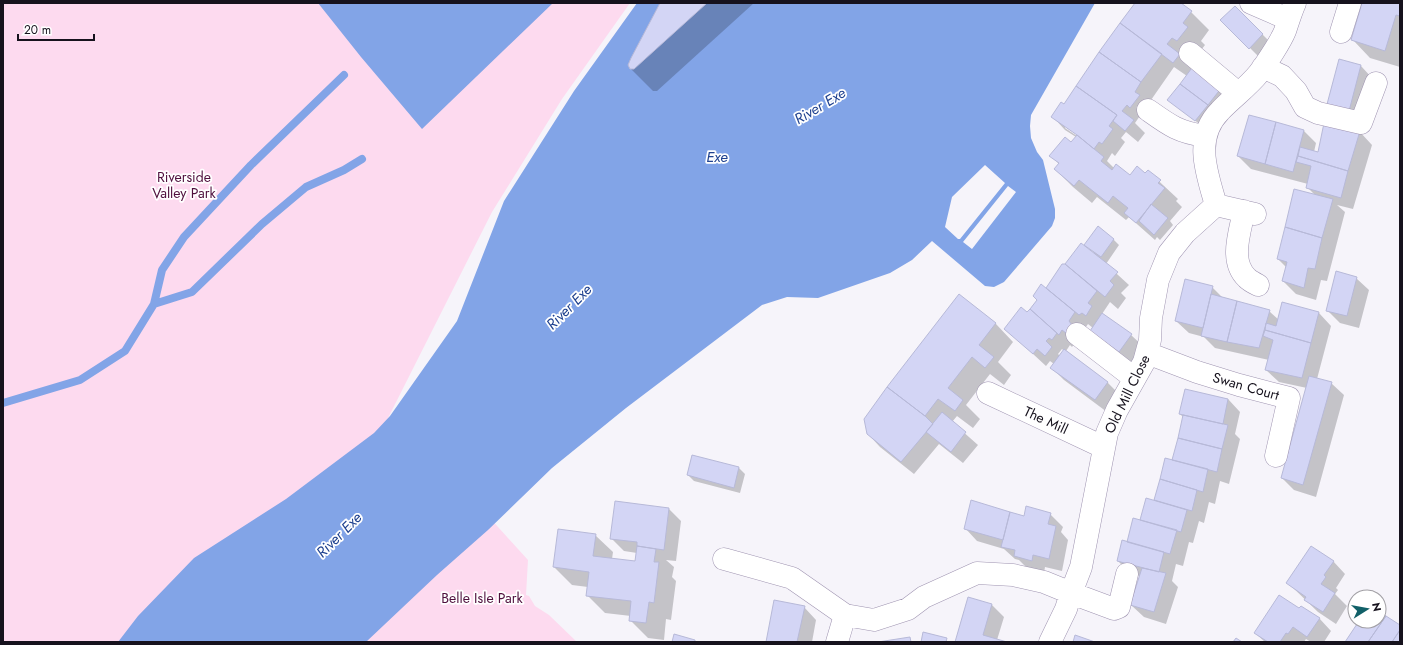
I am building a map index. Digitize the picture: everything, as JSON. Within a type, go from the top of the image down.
[{"type":"street","points":[[1251,3],[1292,11],[1284,33],[1259,73],[1212,120],[1205,136],[1204,156],[1208,179],[1216,205],[1249,212],[1237,245],[1238,266],[1247,279],[1258,285]]},
{"type":"street","points":[[1341,32],[1350,3]]},
{"type":"street","points":[[1190,53],[1238,93]]},
{"type":"street","points":[[1263,67],[1282,76],[1296,92],[1305,107],[1318,113],[1361,123],[1376,83]]},
{"type":"street","points":[[1148,110],[1177,130],[1189,134],[1205,136]]},
{"type":"street","name":"Old Mill Close","points":[[1050,642],[1066,609],[1081,566],[1103,447],[1107,433],[1117,410],[1144,362],[1147,352],[1158,280],[1169,253],[1185,233],[1216,205]]},
{"type":"street","points":[[1077,334],[1134,378]]},
{"type":"street","name":"Swan Court","points":[[1147,352],[1197,372],[1289,398],[1276,456]]},
{"type":"street","name":"The Mill","points":[[988,393],[1103,447]]},
{"type":"street","points":[[724,559],[792,578],[845,615],[874,620],[908,609],[924,598],[977,573],[1013,575],[1044,582],[1114,609],[1119,607],[1127,574]]},
{"type":"street","points":[[837,642],[845,615]]},
{"type":"green space","name":"Riverside Valley Park","points":[[3,3],[630,3],[562,99],[492,212],[382,430],[131,642],[3,642]]},
{"type":"green space","name":"Belle Isle Park","points":[[470,496],[528,560],[526,595],[529,596],[535,606],[549,615],[577,642],[361,642]]},
{"type":"water","points":[[318,3],[553,3],[422,129],[361,57]]},
{"type":"water","name":"Exe","points":[[637,3],[1095,3],[1031,115],[1031,138],[1037,152],[1043,160],[1055,209],[1055,218],[1052,226],[1004,282],[994,287],[985,286],[932,241],[912,260],[890,273],[818,298],[787,297],[762,305],[626,408],[552,468],[488,530],[437,575],[366,642],[118,642],[138,616],[194,558],[286,499],[374,433],[390,416],[457,321],[504,201],[574,91]],"holes":[[[985,165],[1005,183],[960,239],[958,239],[945,227],[952,197]],[[1008,186],[1016,192],[972,249],[963,242]]]},
{"type":"building","points":[[660,3],[707,3],[634,69],[630,69],[628,65],[631,58]]},
{"type":"building","points":[[1135,3],[1181,3],[1192,11],[1183,23],[1188,27],[1177,41],[1172,38],[1167,44],[1180,54],[1173,63],[1120,23]]},
{"type":"building","points":[[1362,3],[1400,3],[1400,16],[1396,15],[1385,51],[1351,40]]},
{"type":"building","points":[[1235,6],[1263,34],[1249,49],[1220,20]]},
{"type":"building","points":[[1120,23],[1162,54],[1141,82],[1099,52]]},
{"type":"building","points":[[1099,52],[1141,82],[1135,92],[1140,95],[1130,108],[1127,105],[1122,111],[1134,120],[1125,131],[1113,121],[1117,115],[1076,86]]},
{"type":"building","points":[[1339,59],[1361,65],[1348,115],[1326,108]]},
{"type":"building","points":[[1194,65],[1222,87],[1208,105],[1180,84]]},
{"type":"building","points":[[1180,84],[1208,105],[1195,121],[1167,100]]},
{"type":"building","points":[[1076,86],[1117,115],[1109,126],[1113,129],[1102,144],[1099,142],[1094,149],[1051,117],[1061,102],[1064,104]]},
{"type":"building","points":[[1249,115],[1276,122],[1265,164],[1237,156]]},
{"type":"building","points":[[1276,122],[1304,130],[1293,172],[1265,164]]},
{"type":"building","points":[[1324,123],[1360,131],[1348,171],[1298,156],[1300,147],[1318,152]]},
{"type":"building","points":[[1077,135],[1104,157],[1101,161],[1112,170],[1116,164],[1130,175],[1137,166],[1145,173],[1148,170],[1161,180],[1158,183],[1165,188],[1136,223],[1124,213],[1128,208],[1113,196],[1108,203],[1079,180],[1074,186],[1054,169],[1059,163],[1049,156],[1065,137],[1071,142]]},
{"type":"building","points":[[1298,156],[1348,171],[1341,198],[1306,188],[1311,166],[1296,162]]},
{"type":"building","points":[[1294,189],[1333,199],[1322,238],[1285,227]]},
{"type":"building","points":[[1151,204],[1168,218],[1154,235],[1139,221]]},
{"type":"building","points":[[1098,226],[1114,239],[1101,257],[1084,245]]},
{"type":"building","points":[[1285,227],[1322,238],[1315,269],[1308,268],[1304,288],[1282,281],[1287,262],[1277,259]]},
{"type":"building","points":[[1081,243],[1118,272],[1110,281],[1114,285],[1105,297],[1065,264]]},
{"type":"building","points":[[1062,264],[1065,264],[1097,291],[1088,303],[1092,306],[1086,316],[1082,313],[1079,315],[1046,288]]},
{"type":"building","points":[[1336,271],[1357,277],[1347,316],[1326,311]]},
{"type":"building","points":[[1185,279],[1213,286],[1203,328],[1175,321]]},
{"type":"building","points":[[1041,284],[1075,312],[1069,321],[1072,325],[1066,333],[1062,330],[1059,335],[1030,309],[1037,300],[1033,296]]},
{"type":"building","points":[[959,294],[996,323],[979,345],[994,357],[985,368],[972,357],[948,388],[963,400],[955,411],[938,399],[925,416],[887,387]]},
{"type":"building","points":[[1211,294],[1237,301],[1227,342],[1201,336]]},
{"type":"building","points":[[1237,301],[1270,310],[1259,348],[1227,342]]},
{"type":"building","points":[[1282,302],[1319,312],[1311,343],[1265,330],[1266,323],[1276,326]]},
{"type":"building","points":[[1021,307],[1027,312],[1030,309],[1057,333],[1052,340],[1049,338],[1046,341],[1052,347],[1045,356],[1037,349],[1033,354],[1004,329]]},
{"type":"building","points":[[1102,313],[1132,334],[1119,352],[1090,331]]},
{"type":"building","points":[[1265,330],[1311,343],[1302,378],[1265,370],[1273,340],[1263,336]]},
{"type":"building","points":[[1064,349],[1108,382],[1095,400],[1050,368]]},
{"type":"building","points":[[1309,376],[1332,382],[1303,485],[1281,478]]},
{"type":"building","points":[[887,387],[925,416],[933,424],[901,462],[867,434],[864,419]]},
{"type":"building","points":[[1185,389],[1228,399],[1223,424],[1179,414]]},
{"type":"building","points":[[942,412],[966,432],[951,452],[926,432]]},
{"type":"building","points":[[1183,415],[1228,425],[1222,449],[1178,438]]},
{"type":"building","points":[[1178,438],[1222,449],[1217,472],[1172,460]]},
{"type":"building","points":[[692,455],[739,467],[734,488],[687,475]]},
{"type":"building","points":[[1165,458],[1208,469],[1203,492],[1160,479]]},
{"type":"building","points":[[1160,479],[1197,490],[1192,511],[1154,500]]},
{"type":"building","points":[[1146,498],[1187,510],[1181,532],[1140,520]]},
{"type":"building","points":[[971,500],[1010,512],[1003,540],[964,529]]},
{"type":"building","points":[[615,501],[669,508],[664,550],[637,546],[637,542],[610,539]]},
{"type":"building","points":[[1026,506],[1051,513],[1048,524],[1056,526],[1049,559],[1033,555],[1032,561],[1014,556],[1015,550],[1001,547],[1010,512],[1024,516]]},
{"type":"building","points":[[1133,518],[1177,530],[1170,554],[1127,542]]},
{"type":"building","points":[[558,529],[596,534],[593,556],[635,561],[637,546],[656,549],[654,562],[659,562],[654,603],[649,602],[646,623],[629,621],[631,601],[586,596],[589,572],[553,567]]},
{"type":"building","points":[[1122,540],[1164,552],[1159,572],[1117,561]]},
{"type":"building","points":[[1311,546],[1334,561],[1324,575],[1326,577],[1321,584],[1335,593],[1323,612],[1304,600],[1306,597],[1286,583]]},
{"type":"building","points":[[1142,568],[1166,573],[1154,612],[1130,605]]},
{"type":"building","points":[[1279,595],[1299,608],[1301,606],[1320,618],[1307,637],[1293,627],[1288,634],[1286,633],[1280,642],[1268,642],[1254,633]]},
{"type":"building","points":[[968,597],[992,604],[983,635],[1007,642],[955,642]]},
{"type":"building","points":[[774,600],[805,606],[797,642],[766,642]]},
{"type":"building","points":[[1387,617],[1400,625],[1400,630],[1392,642],[1368,642],[1377,629],[1387,629]]},
{"type":"building","points":[[1354,629],[1377,629],[1368,642],[1345,642]]},
{"type":"building","points":[[1400,630],[1400,642],[1392,642]]},
{"type":"building","points":[[923,632],[947,638],[946,642],[921,642]]},
{"type":"building","points":[[674,634],[695,640],[695,642],[672,642]]},
{"type":"building","points":[[1075,635],[1095,642],[1073,642]]},
{"type":"building","points":[[910,637],[911,642],[878,642]]},
{"type":"building","points":[[1236,638],[1242,642],[1233,642]]},
{"type":"waterway","points":[[3,403],[80,380],[125,351],[154,304],[162,270],[184,237],[251,165],[344,75]]},
{"type":"waterway","points":[[154,304],[192,292],[262,224],[306,187],[344,170],[362,159]]},
{"type":"water label","name":"River Exe","points":[[820,106]]},
{"type":"water label","name":"River Exe","points":[[569,307]]},
{"type":"water label","name":"River Exe","points":[[339,535]]}]
